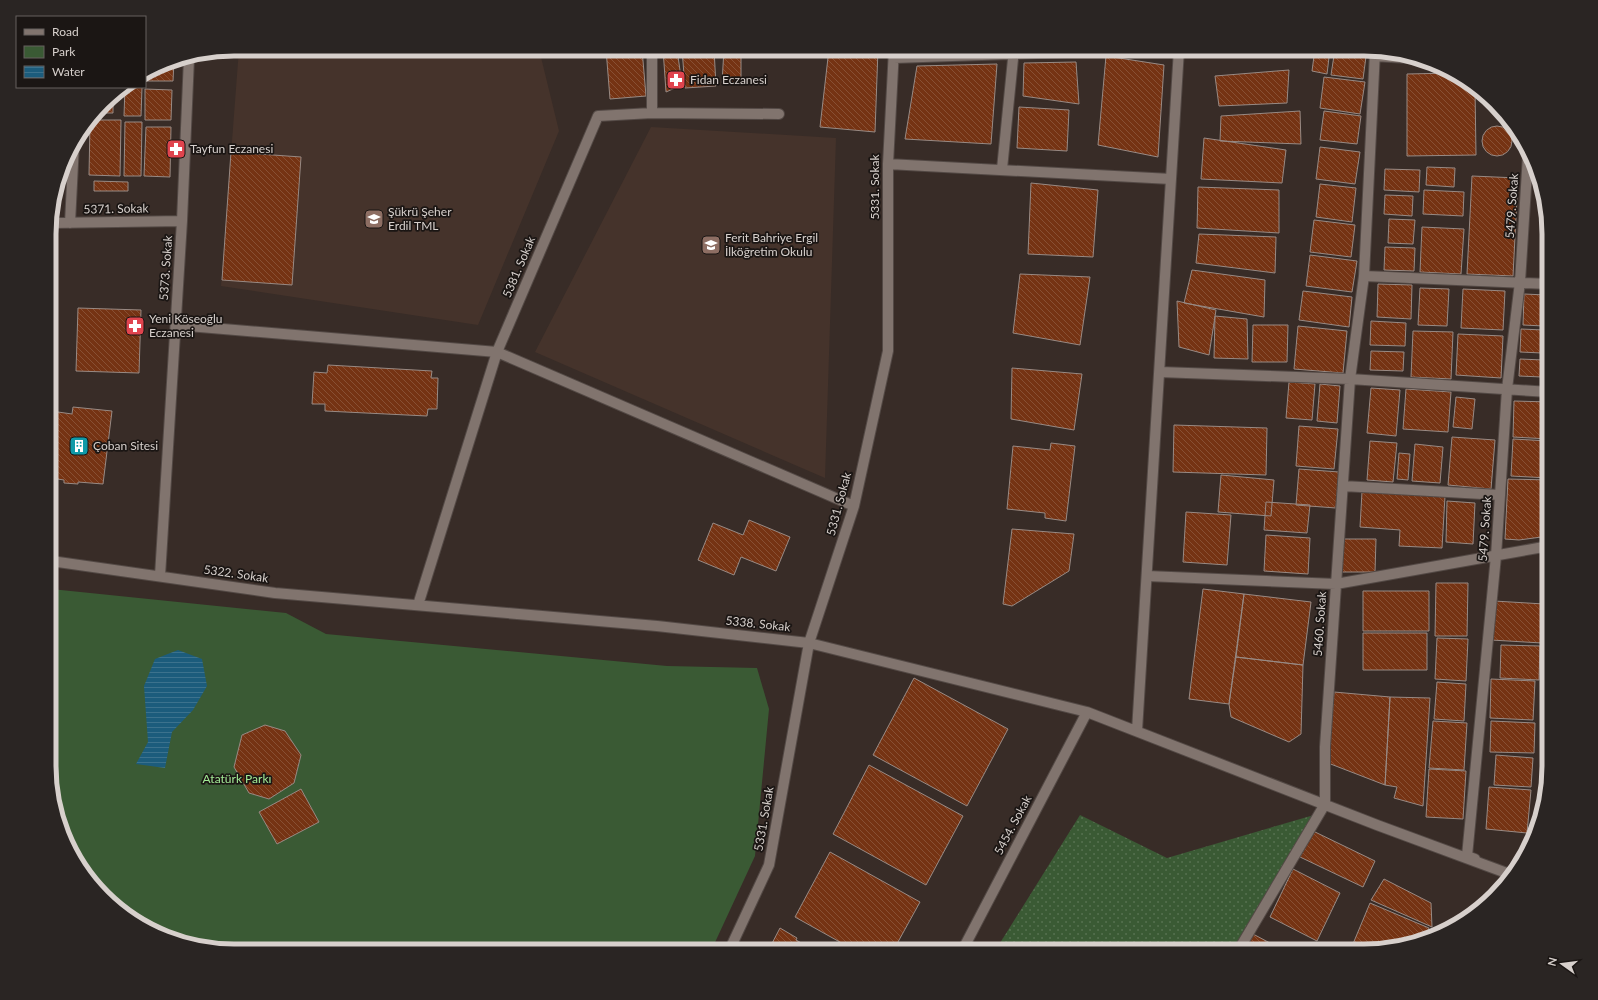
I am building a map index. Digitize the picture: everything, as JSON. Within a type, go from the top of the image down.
[{"type":"street","points":[[652,56],[652,113]]},
{"type":"street","name":"5331. Sokak","points":[[732,944],[768,865],[809,643],[854,506],[888,351],[888,164],[890,100],[894,56]]},
{"type":"street","points":[[1002,169],[1014,56]]},
{"type":"street","points":[[1137,731],[1179,56]]},
{"type":"street","name":"5460. Sokak","points":[[1242,944],[1324,804],[1325,747],[1350,379],[1364,276],[1375,56]]},
{"type":"street","name":"5373. Sokak","points":[[160,576],[182,221],[189,62]]},
{"type":"street","name":"5381. Sokak","points":[[418,605],[497,352],[598,116],[652,113],[779,114]]},
{"type":"street","points":[[70,224],[73,157]]},
{"type":"street","points":[[888,164],[1171,179]]},
{"type":"street","name":"5479. Sokak","points":[[1507,872],[1467,856],[1496,556],[1507,389],[1520,282],[1527,164]]},
{"type":"street","name":"5371. Sokak","points":[[56,223],[182,221]]},
{"type":"street","points":[[1364,276],[1542,284]]},
{"type":"street","points":[[176,325],[497,352],[854,506]]},
{"type":"street","points":[[1160,372],[1350,379],[1542,392]]},
{"type":"street","points":[[1342,486],[1500,495]]},
{"type":"street","points":[[1147,576],[1336,584],[1542,547]]},
{"type":"street","name":"5322. Sokak","points":[[56,562],[275,593],[418,605]]},
{"type":"street","name":"5338. Sokak","points":[[418,605],[657,626],[809,643],[1087,712],[1324,804],[1507,872]]},
{"type":"street","name":"5454. Sokak","points":[[966,944],[1087,712]]},
{"type":"shaded area","name":"Şükrü Şeher Erdil TML","points":[[238,56],[541,56],[559,131],[478,325],[221,286]]},
{"type":"shaded area","name":"Ferit Bahriye Ergil İlköğretim Okulu","points":[[651,127],[836,138],[825,478],[535,352]]},
{"type":"green space","name":"Atatürk Parkı","points":[[56,590],[286,613],[326,634],[667,666],[757,668],[769,709],[755,856],[714,944],[222,944],[199,941],[177,935],[155,926],[135,914],[108,892],[86,865],[74,845],[65,823],[59,801],[56,778]]},
{"type":"green space","points":[[1080,815],[1167,858],[1314,815],[1236,944],[999,944]]},
{"type":"water","points":[[178,650],[202,659],[207,686],[193,710],[172,732],[165,768],[136,764],[148,742],[144,686],[155,659]]},
{"type":"building","points":[[607,56],[643,56],[646,96],[610,99]]},
{"type":"building","points":[[663,56],[678,56],[682,85],[666,92]]},
{"type":"building","points":[[683,56],[714,56],[716,86],[685,88]]},
{"type":"building","points":[[724,56],[741,56],[741,83],[722,83]]},
{"type":"building","points":[[828,56],[878,56],[875,132],[820,127]]},
{"type":"building","points":[[1106,56],[1164,65],[1158,157],[1098,145]]},
{"type":"building","points":[[1314,56],[1329,56],[1327,74],[1312,71]]},
{"type":"building","points":[[1334,56],[1366,56],[1363,79],[1331,75]]},
{"type":"building","points":[[1076,62],[1079,104],[1023,96],[1024,63]]},
{"type":"building","points":[[997,64],[991,144],[905,139],[917,66]]},
{"type":"building","points":[[174,66],[173,81],[146,81],[146,79]]},
{"type":"building","points":[[1289,70],[1287,103],[1219,106],[1215,76]]},
{"type":"building","points":[[1441,73],[1475,95],[1476,155],[1407,156],[1407,74]]},
{"type":"building","points":[[1324,77],[1365,82],[1360,114],[1320,108]]},
{"type":"building","points":[[132,88],[142,88],[141,116],[124,116],[125,93]]},
{"type":"building","points":[[145,89],[172,90],[171,120],[145,120]]},
{"type":"building","points":[[113,104],[113,113],[104,113]]},
{"type":"building","points":[[1019,107],[1069,110],[1067,151],[1017,148]]},
{"type":"building","points":[[1300,111],[1301,144],[1220,141],[1221,116]]},
{"type":"building","points":[[1324,111],[1361,116],[1357,144],[1320,140]]},
{"type":"building","points":[[97,120],[121,120],[120,176],[89,175],[90,129]]},
{"type":"building","points":[[125,122],[142,122],[141,176],[124,176]]},
{"type":"building","points":[[1497,126],[1508,130],[1512,141],[1508,152],[1497,156],[1486,152],[1482,141],[1486,130]]},
{"type":"building","points":[[146,127],[171,127],[170,177],[144,176]]},
{"type":"building","points":[[1204,138],[1286,150],[1282,183],[1201,179]]},
{"type":"building","points":[[1320,147],[1360,152],[1355,184],[1316,179]]},
{"type":"building","points":[[231,152],[301,157],[292,285],[222,280]]},
{"type":"building","points":[[1427,167],[1455,168],[1454,187],[1426,185]]},
{"type":"building","points":[[1385,169],[1420,170],[1419,192],[1384,190]]},
{"type":"building","points":[[1472,176],[1518,178],[1513,276],[1467,274]]},
{"type":"building","points":[[94,181],[128,182],[128,191],[94,191]]},
{"type":"building","points":[[1031,183],[1098,190],[1093,257],[1028,254]]},
{"type":"building","points":[[1320,184],[1356,188],[1352,222],[1316,217]]},
{"type":"building","points":[[1198,187],[1279,190],[1279,233],[1197,228]]},
{"type":"building","points":[[1424,190],[1464,192],[1463,216],[1423,214]]},
{"type":"building","points":[[1385,195],[1413,196],[1412,216],[1384,214]]},
{"type":"building","points":[[1389,219],[1415,220],[1413,244],[1388,243]]},
{"type":"building","points":[[1314,220],[1355,225],[1351,257],[1310,252]]},
{"type":"building","points":[[1422,227],[1464,229],[1461,274],[1420,272]]},
{"type":"building","points":[[1199,234],[1276,237],[1275,273],[1196,263]]},
{"type":"building","points":[[1385,247],[1415,248],[1414,271],[1384,270]]},
{"type":"building","points":[[1310,255],[1357,261],[1352,292],[1306,286]]},
{"type":"building","points":[[1192,270],[1265,280],[1264,317],[1184,303]]},
{"type":"building","points":[[1020,274],[1090,277],[1080,345],[1013,333]]},
{"type":"building","points":[[1378,284],[1412,285],[1411,319],[1377,317]]},
{"type":"building","points":[[1420,288],[1449,289],[1447,326],[1418,325]]},
{"type":"building","points":[[1463,289],[1505,291],[1503,330],[1461,328]]},
{"type":"building","points":[[1303,291],[1352,297],[1349,327],[1299,320]]},
{"type":"building","points":[[1524,294],[1542,295],[1542,326],[1523,325]]},
{"type":"building","points":[[1177,301],[1216,310],[1209,355],[1179,347]]},
{"type":"building","points":[[78,308],[141,310],[139,373],[76,371]]},
{"type":"building","points":[[1215,316],[1247,319],[1248,359],[1214,358]]},
{"type":"building","points":[[1371,321],[1406,323],[1405,346],[1370,345]]},
{"type":"building","points":[[1253,325],[1288,325],[1287,362],[1252,362]]},
{"type":"building","points":[[1298,326],[1347,331],[1343,373],[1294,369]]},
{"type":"building","points":[[1521,329],[1542,330],[1542,353],[1520,352]]},
{"type":"building","points":[[1413,331],[1453,332],[1451,379],[1411,377]]},
{"type":"building","points":[[1458,334],[1503,336],[1501,378],[1456,375]]},
{"type":"building","points":[[1371,351],[1404,352],[1403,371],[1370,370]]},
{"type":"building","points":[[1520,359],[1542,360],[1542,377],[1519,376]]},
{"type":"building","points":[[328,365],[432,371],[431,378],[438,378],[437,409],[428,409],[427,416],[325,411],[325,404],[312,404],[314,372],[327,373]]},
{"type":"building","points":[[1012,368],[1082,374],[1074,430],[1011,419]]},
{"type":"building","points":[[1289,382],[1315,384],[1312,420],[1286,418]]},
{"type":"building","points":[[1320,384],[1340,386],[1337,423],[1317,421]]},
{"type":"building","points":[[1371,388],[1400,390],[1396,436],[1367,433]]},
{"type":"building","points":[[1406,389],[1451,392],[1448,432],[1403,429]]},
{"type":"building","points":[[1456,397],[1475,399],[1472,429],[1453,427]]},
{"type":"building","points":[[1514,401],[1542,402],[1542,439],[1513,437]]},
{"type":"building","name":"Çoban Sitesi","points":[[73,407],[112,411],[103,484],[78,482],[78,484],[64,483],[64,480],[56,479],[56,412],[72,414]]},
{"type":"building","points":[[1174,425],[1267,428],[1266,475],[1173,472]]},
{"type":"building","points":[[1299,426],[1338,429],[1334,469],[1296,466]]},
{"type":"building","points":[[1452,437],[1495,440],[1491,489],[1448,485]]},
{"type":"building","points":[[1513,439],[1542,441],[1542,478],[1511,476]]},
{"type":"building","points":[[1370,441],[1397,443],[1393,482],[1367,480]]},
{"type":"building","points":[[1051,443],[1075,446],[1066,521],[1045,518],[1045,513],[1007,509],[1013,446],[1050,450]]},
{"type":"building","points":[[1415,444],[1443,447],[1440,483],[1412,481]]},
{"type":"building","points":[[1399,453],[1410,454],[1408,480],[1397,479]]},
{"type":"building","points":[[1299,469],[1339,472],[1336,508],[1296,505]]},
{"type":"building","points":[[1221,475],[1274,480],[1271,516],[1218,512]]},
{"type":"building","points":[[1508,479],[1542,480],[1542,537],[1519,540],[1505,539]]},
{"type":"building","points":[[1362,492],[1445,496],[1442,548],[1399,546],[1400,530],[1360,527]]},
{"type":"building","points":[[1447,501],[1475,503],[1473,544],[1446,542]]},
{"type":"building","points":[[1266,502],[1310,505],[1307,533],[1264,530]]},
{"type":"building","points":[[1186,512],[1231,515],[1227,565],[1183,562]]},
{"type":"building","points":[[749,520],[790,537],[776,571],[741,557],[734,575],[698,560],[713,523],[743,535]]},
{"type":"building","points":[[1012,529],[1074,534],[1069,571],[1012,606],[1003,604]]},
{"type":"building","points":[[1266,535],[1310,538],[1308,574],[1264,571]]},
{"type":"building","points":[[1341,539],[1376,539],[1375,572],[1341,572]]},
{"type":"building","points":[[1436,583],[1468,583],[1467,636],[1435,636]]},
{"type":"building","points":[[1203,589],[1244,594],[1229,704],[1189,699]]},
{"type":"building","points":[[1363,591],[1429,591],[1429,631],[1363,631]]},
{"type":"building","points":[[1244,594],[1311,602],[1303,665],[1236,657]]},
{"type":"building","points":[[1494,601],[1542,604],[1542,643],[1491,640]]},
{"type":"building","points":[[1363,633],[1427,633],[1427,670],[1363,670]]},
{"type":"building","points":[[1437,638],[1468,639],[1466,681],[1435,679]]},
{"type":"building","points":[[1501,645],[1540,646],[1539,680],[1500,678]]},
{"type":"building","points":[[1236,657],[1303,665],[1301,734],[1289,742],[1231,717],[1229,704]]},
{"type":"building","points":[[914,678],[1008,729],[967,806],[873,755]]},
{"type":"building","points":[[1491,679],[1535,681],[1533,720],[1490,718]]},
{"type":"building","points":[[1437,682],[1466,684],[1464,721],[1434,719]]},
{"type":"building","points":[[1334,692],[1390,697],[1385,785],[1328,763]]},
{"type":"building","points":[[1390,697],[1430,698],[1423,806],[1394,798],[1397,787],[1385,785]]},
{"type":"building","points":[[1433,721],[1467,723],[1464,770],[1429,768]]},
{"type":"building","points":[[1491,721],[1535,723],[1534,753],[1490,752]]},
{"type":"building","points":[[265,725],[285,731],[301,755],[294,783],[269,799],[249,793],[234,767],[242,735]]},
{"type":"building","points":[[1496,755],[1533,758],[1531,787],[1494,785]]},
{"type":"building","points":[[1542,761],[1542,778],[1540,789]]},
{"type":"building","points":[[869,765],[963,816],[926,885],[833,834]]},
{"type":"building","points":[[1429,769],[1466,771],[1463,819],[1426,817]]},
{"type":"building","points":[[1489,787],[1531,790],[1527,833],[1486,829]]},
{"type":"building","points":[[301,789],[319,822],[277,844],[259,812]]},
{"type":"building","points":[[1313,831],[1375,861],[1363,887],[1300,857]]},
{"type":"building","points":[[830,852],[920,902],[897,944],[843,944],[795,917]]},
{"type":"building","points":[[1293,869],[1340,893],[1317,941],[1270,917]]},
{"type":"building","points":[[1384,879],[1431,903],[1432,927],[1371,900]]},
{"type":"building","points":[[1370,903],[1429,928],[1427,932],[1421,935],[1399,941],[1376,944],[1353,944]]},
{"type":"building","points":[[780,928],[797,938],[796,940],[803,944],[772,944]]},
{"type":"building","points":[[1253,934],[1272,944],[1248,944]]},
{"type":"place","name":"Fidan Eczanesi","points":[[676,80]]},
{"type":"place","name":"Tayfun Eczanesi","points":[[176,149]]},
{"type":"place","name":"Şükrü Şeher Erdil TML","points":[[374,219]]},
{"type":"place","name":"Ferit Bahriye Ergil İlköğretim Okulu","points":[[711,245]]},
{"type":"place","name":"Yeni Köseoğlu Eczanesi","points":[[135,326]]},
{"type":"place","name":"Çoban Sitesi","points":[[79,446]]}]
